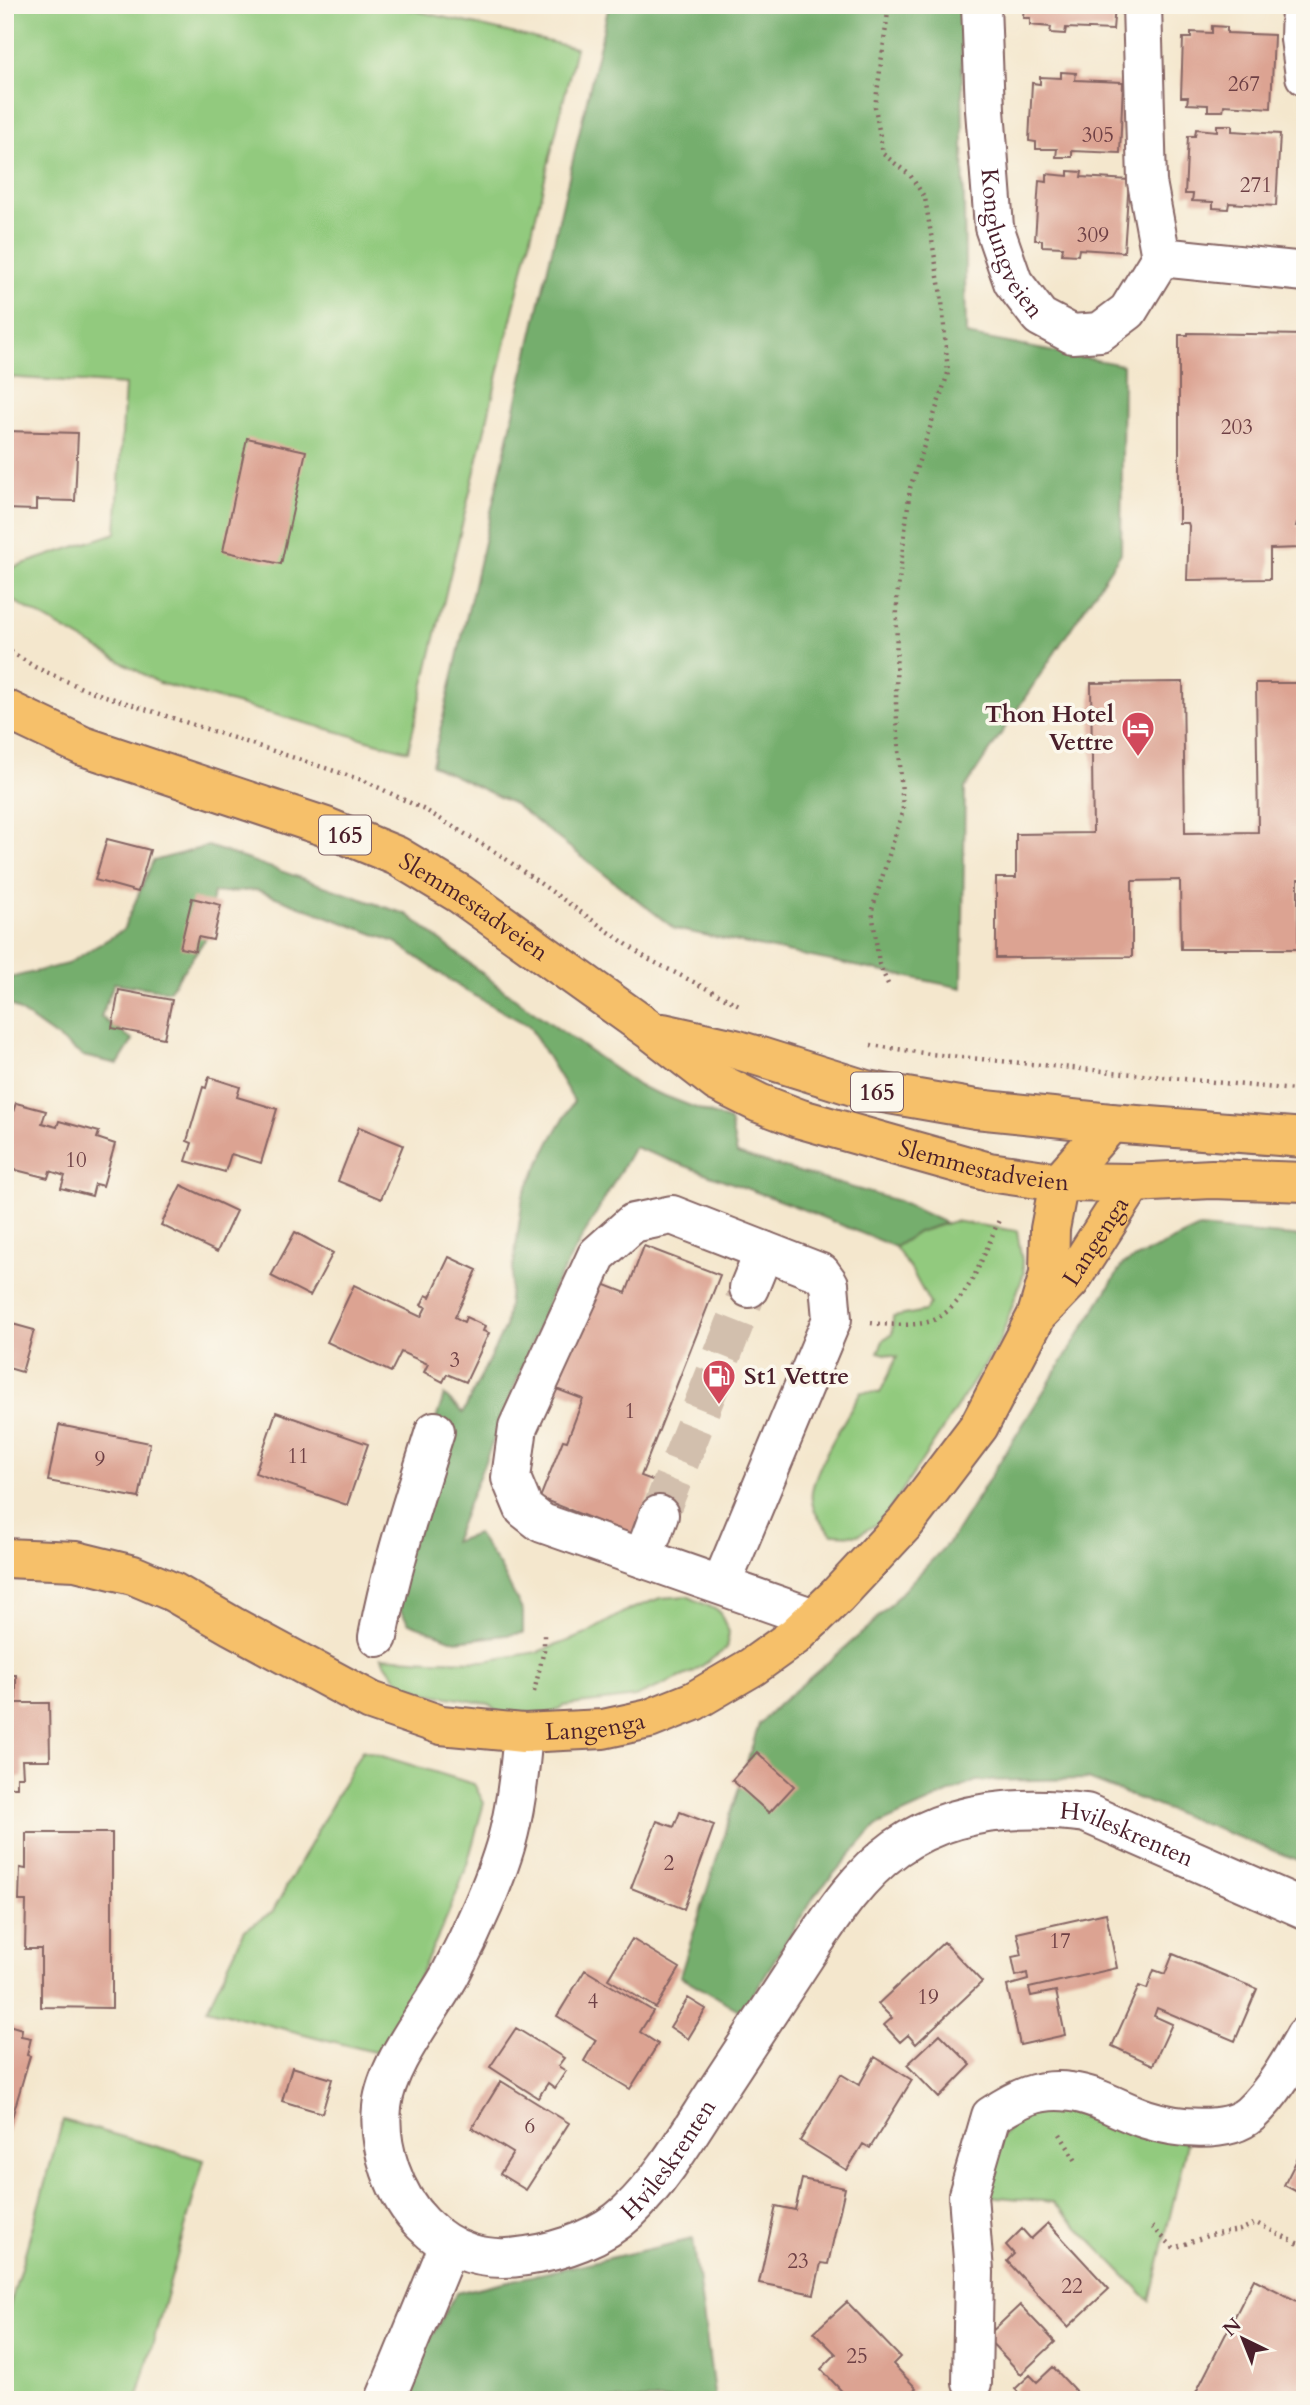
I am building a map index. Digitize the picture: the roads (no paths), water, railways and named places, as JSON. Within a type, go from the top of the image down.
[{"type":"main road","name":"Slemmestadveien","points":[[5,709],[83,746],[326,827],[397,856],[460,894],[650,1030],[717,1082],[759,1103],[801,1119],[989,1172],[1059,1182],[1133,1183],[1212,1179],[1305,1182]]},
{"type":"main road","name":"Slemmestadveien","points":[[650,1030],[735,1049],[866,1090],[976,1109],[1111,1124],[1305,1138]]},
{"type":"main road","points":[[1059,1182],[1111,1124]]},
{"type":"main road","name":"Langenga","points":[[1037,1315],[1070,1281],[1133,1183],[1111,1124]]},
{"type":"main road","name":"Langenga","points":[[5,1558],[76,1561],[133,1575],[173,1592],[371,1701],[441,1725],[523,1734],[603,1729],[649,1719],[694,1702],[752,1667],[795,1636],[906,1522],[979,1426],[1037,1315],[1049,1274],[1050,1228],[1059,1182]]},
{"type":"street","name":"Konglungveien","points":[[981,5],[985,110],[994,227],[1013,282],[1040,317],[1072,334],[1100,332],[1128,311],[1161,257]]},
{"type":"street","points":[[1142,5],[1147,182],[1161,257],[1305,272]]},
{"type":"street","points":[[1301,5],[1300,39],[1305,76]]},
{"type":"street","points":[[721,1585],[832,1319],[829,1284],[821,1273],[672,1215],[633,1223],[597,1255],[518,1427],[511,1478],[524,1509],[542,1523],[814,1618]]},
{"type":"street","points":[[749,1288],[764,1251]]},
{"type":"street","points":[[378,1637],[399,1548],[435,1431]]},
{"type":"street","points":[[643,1558],[659,1515]]},
{"type":"street","name":"Hvileskrenten","points":[[523,1734],[519,1783],[509,1835],[486,1895],[450,1974],[397,2063],[382,2106],[385,2151],[398,2190],[422,2223],[449,2245],[477,2256],[501,2260],[533,2255],[585,2239],[608,2228],[627,2213],[684,2141],[840,1903],[894,1849],[939,1825],[989,1811],[1052,1809],[1086,1814],[1305,1909]]},
{"type":"street","points":[[972,2383],[974,2273],[968,2196],[991,2116],[1020,2097],[1068,2091],[1148,2120],[1205,2129],[1228,2124],[1249,2116],[1284,2072],[1305,2036]]},
{"type":"street","points":[[385,2400],[449,2245]]},
{"type":"tunnel","points":[[659,1515],[749,1288]]},
{"type":"place","name":"Thon Hotel Vettre","points":[[1138,758]]},
{"type":"place","name":"St1 Vettre","points":[[719,1406]]}]
